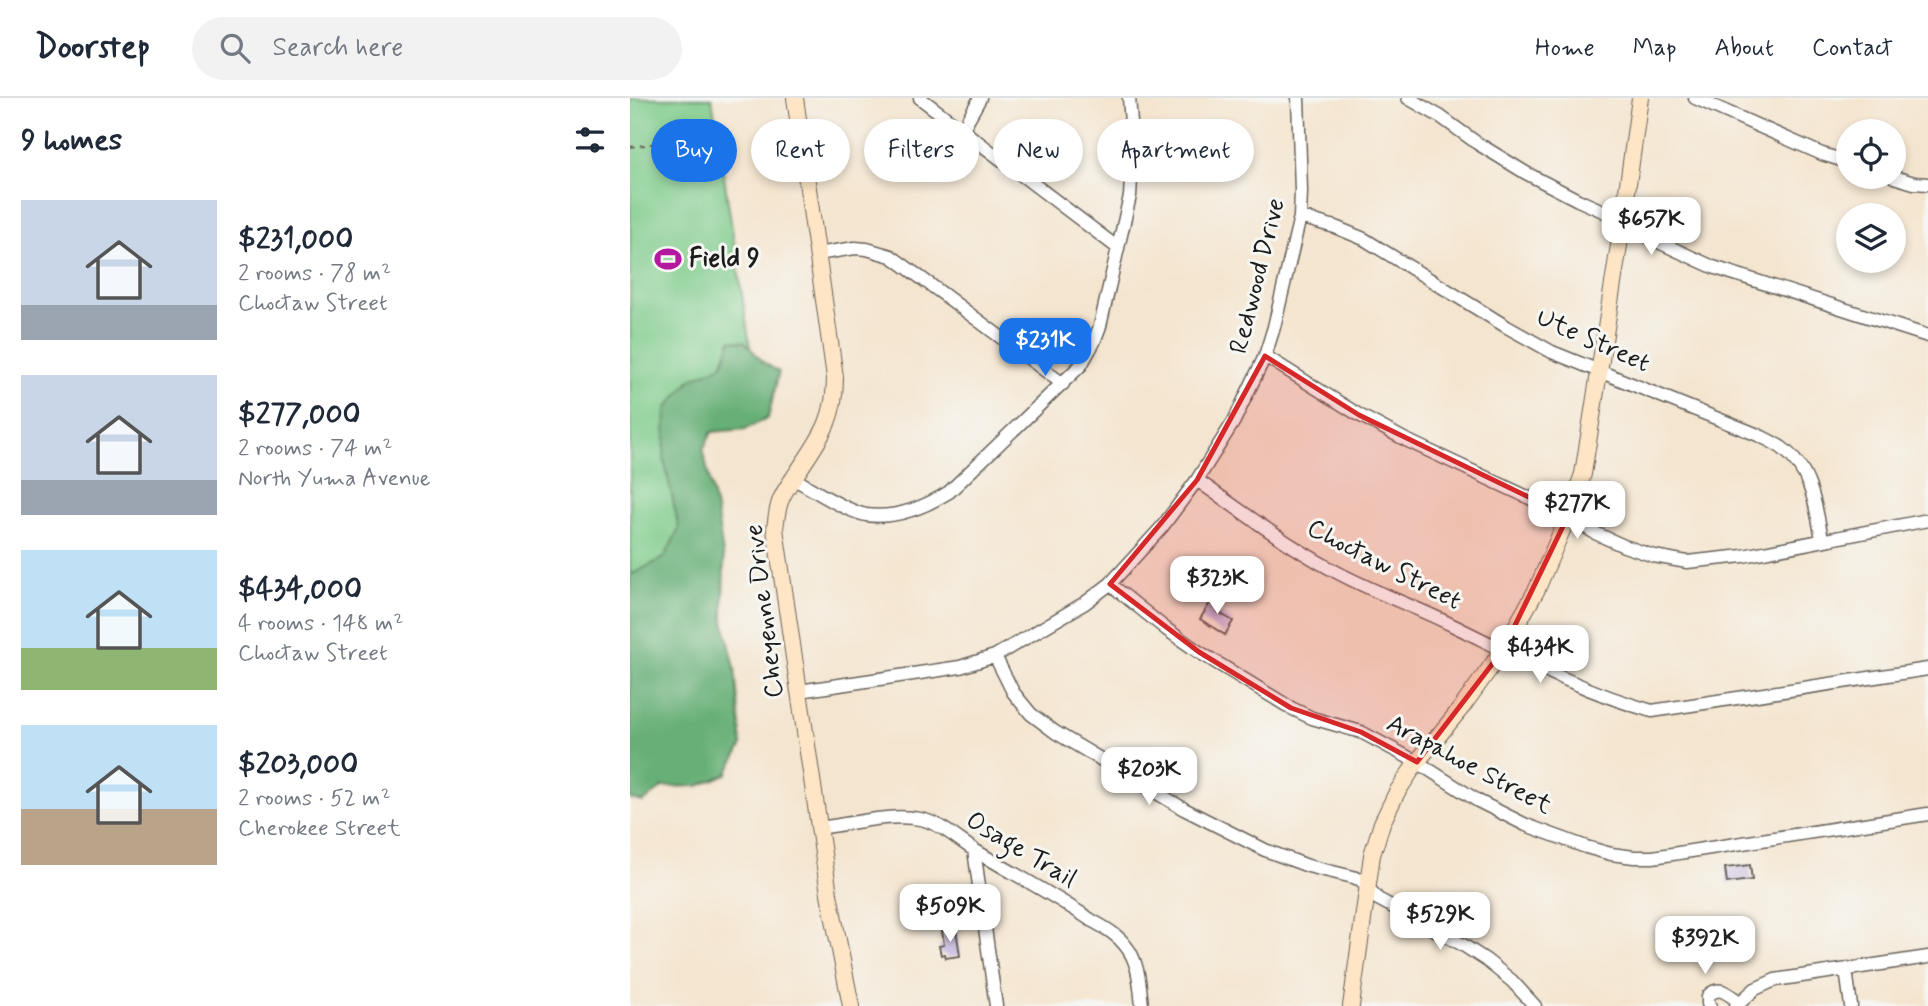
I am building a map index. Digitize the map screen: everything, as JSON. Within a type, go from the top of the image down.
[{"type":"street","name":"Cheyenne Drive","points":[[794,98],[835,377],[835,397],[825,430],[780,502],[775,529],[829,894],[851,1006]]},
{"type":"street","points":[[920,98],[948,119]]},
{"type":"street","points":[[968,119],[979,98]]},
{"type":"street","points":[[793,478],[866,515],[891,515],[915,509],[949,492],[1081,366],[1100,326],[1130,187],[1133,147],[1129,98]]},
{"type":"street","name":"Redwood Drive","points":[[799,691],[960,667],[995,656],[1085,603],[1110,584],[1162,527],[1197,481],[1234,421],[1265,356],[1300,217],[1298,98]]},
{"type":"street","points":[[1408,98],[1526,173],[1713,267],[1928,336]]},
{"type":"street","points":[[1351,1006],[1372,855],[1382,823],[1397,792],[1417,762],[1462,707],[1503,650],[1537,589],[1569,516],[1583,474],[1640,98]]},
{"type":"street","points":[[1695,98],[1836,158]]},
{"type":"street","points":[[979,143],[1118,247]]},
{"type":"street","points":[[1906,181],[1928,184]]},
{"type":"street","name":"Ute Street","points":[[1300,217],[1364,239],[1552,352],[1758,435],[1784,449],[1805,474],[1816,504],[1822,539]]},
{"type":"street","points":[[817,254],[855,248],[891,256],[1063,384]]},
{"type":"street","points":[[1265,356],[1359,415],[1569,516],[1595,533],[1654,556],[1687,562],[1743,556],[1928,520]]},
{"type":"street","name":"Choctaw Street","points":[[1197,481],[1289,544],[1385,597],[1623,703],[1653,711],[1928,669]]},
{"type":"street","name":"Arapahoe Street","points":[[1110,584],[1199,652],[1291,708],[1312,718],[1361,732],[1417,762],[1478,801],[1527,825],[1586,847],[1611,854],[1653,856],[1928,814]]},
{"type":"street","points":[[995,656],[1013,692],[1031,713],[1055,732],[1208,822],[1265,850],[1289,860],[1353,877],[1367,885],[1377,899],[1486,960],[1512,981],[1535,1006]]},
{"type":"street","name":"Osage Trail","points":[[819,828],[886,818],[922,819],[940,827],[1120,938],[1135,962],[1142,1006]]},
{"type":"street","points":[[974,850],[996,1006]]},
{"type":"street","points":[[1710,1006],[1708,996],[1718,989],[1724,991],[1737,1004],[1755,989],[1775,980],[1928,957]]},
{"type":"street","points":[[1846,970],[1851,1006]]},
{"type":"path","points":[[630,147],[651,144]]},
{"type":"highlighted area","points":[[1265,356],[1359,415],[1568,516],[1503,650],[1417,762],[1361,732],[1291,708],[1199,652],[1110,584],[1197,480]]},
{"type":"green space","points":[[630,98],[712,98],[715,119],[651,119],[651,182],[725,182],[760,411],[686,426],[713,603],[630,638]]},
{"type":"green space","points":[[731,340],[745,342],[763,362],[779,372],[768,418],[746,429],[712,432],[703,450],[724,560],[723,617],[735,668],[742,745],[727,774],[698,786],[663,787],[643,802],[630,799],[630,575],[664,558],[679,529],[664,459],[666,409],[691,379],[722,365]]},
{"type":"building","points":[[1215,595],[1225,601],[1218,612],[1233,621],[1225,635],[1200,619]]},
{"type":"building","points":[[1750,865],[1752,880],[1727,883],[1725,868]]},
{"type":"building","points":[[956,929],[960,956],[946,958],[945,954],[941,955],[939,946],[944,945],[942,931]]},
{"type":"place","name":"Field 9","points":[[668,259]]}]
